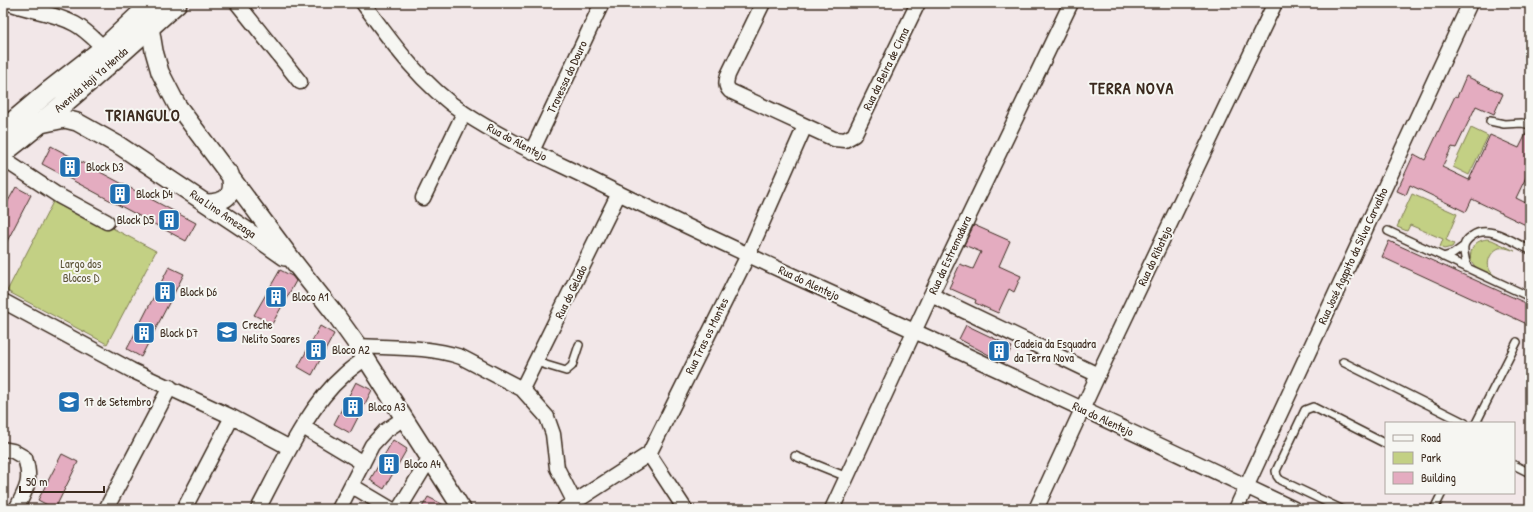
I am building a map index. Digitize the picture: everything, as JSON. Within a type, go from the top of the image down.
[{"type":"main road","name":"Avenida Hoji Ya Henda","points":[[3,130],[49,91],[104,48],[152,3]]},
{"type":"main road","name":"Avenida Hoji Ya Henda","points":[[3,153],[41,124],[98,75],[177,3]]},
{"type":"street","points":[[9,3],[74,24],[104,48]]},
{"type":"street","points":[[237,3],[300,82]]},
{"type":"street","name":"Rua do Alentejo","points":[[363,3],[396,48],[420,75],[445,98],[464,113],[532,151],[748,255],[915,331],[1294,509]]},
{"type":"street","name":"Travessa do Douro","points":[[532,151],[601,3]]},
{"type":"street","points":[[763,3],[728,75],[726,82],[727,88],[730,91],[805,126]]},
{"type":"street","name":"Rua da Beira de Cima","points":[[805,126],[834,139],[845,140],[854,135],[918,3]]},
{"type":"street","name":"Rua da Estremadura","points":[[832,509],[931,295],[1071,3]]},
{"type":"street","name":"Rua do Ribatejo","points":[[1036,509],[1275,3]]},
{"type":"street","name":"Rua José Agapito da Silva Carvalho","points":[[1236,509],[1470,3]]},
{"type":"street","name":"Rua Lino Amezaga","points":[[150,27],[154,51],[160,72],[177,105],[362,352],[462,509]]},
{"type":"street","points":[[423,198],[464,113]]},
{"type":"street","name":"Rua Lino Amezaga","points":[[41,124],[65,119],[77,122],[120,146],[297,266]]},
{"type":"street","name":"Rua Tras os Montes","points":[[572,507],[648,454],[748,255],[805,126]]},
{"type":"street","points":[[3,159],[59,196],[106,222]]},
{"type":"street","points":[[206,203],[218,202],[226,199],[231,191],[232,185],[230,174]]},
{"type":"street","name":"Rua do Gelado","points":[[522,389],[619,194]]},
{"type":"street","points":[[931,295],[1098,375]]},
{"type":"street","points":[[3,301],[131,370],[232,417],[290,448]]},
{"type":"street","points":[[258,509],[290,448],[318,404],[362,352],[412,349],[461,357],[522,389],[549,421],[555,462],[572,507]]},
{"type":"street","points":[[106,509],[170,387]]},
{"type":"street","points":[[184,509],[232,417]]},
{"type":"street","points":[[339,509],[356,490],[363,463],[372,445],[385,431],[404,418]]},
{"type":"street","points":[[303,427],[363,463]]},
{"type":"street","points":[[3,449],[14,451],[24,458],[29,472],[27,487],[16,509]]},
{"type":"street","points":[[648,454],[685,509]]},
{"type":"street","points":[[399,509],[430,458]]},
{"type":"street","points":[[356,490],[391,509]]},
{"type":"lane","points":[[1490,121],[1504,124],[1522,123],[1530,125]]},
{"type":"lane","points":[[1388,231],[1530,297]]},
{"type":"lane","points":[[1443,257],[1453,254],[1464,246],[1474,235],[1489,232],[1530,250]]},
{"type":"lane","points":[[1464,246],[1467,268]]},
{"type":"lane","points":[[1476,422],[1516,342]]},
{"type":"lane","points":[[536,362],[566,371],[572,366],[579,346]]},
{"type":"lane","points":[[1343,362],[1463,422]]},
{"type":"lane","points":[[1341,509],[1280,480],[1277,476],[1276,471],[1305,410],[1313,407],[1385,443]]},
{"type":"lane","points":[[795,456],[847,477]]},
{"type":"lane","points":[[1515,466],[1530,473]]},
{"type":"lane","points":[[1434,509],[1442,494]]},
{"type":"green space","points":[[1471,128],[1488,136],[1469,175],[1453,167]]},
{"type":"green space","points":[[1412,194],[1457,214],[1446,240],[1454,244],[1452,247],[1444,249],[1440,247],[1443,239],[1410,225],[1407,231],[1397,227]]},
{"type":"green space","name":"Largo dos Blocos D","points":[[55,198],[156,251],[107,344],[7,291]]},
{"type":"green space","points":[[1487,239],[1515,251],[1499,248],[1490,256],[1488,264],[1490,271],[1501,279],[1474,266],[1471,261],[1470,256],[1474,245]]},
{"type":"building","points":[[1466,76],[1503,94],[1494,114],[1476,106],[1456,148],[1452,147],[1442,167],[1469,180],[1490,135],[1519,148],[1528,130],[1530,130],[1530,169],[1516,198],[1530,205],[1530,227],[1472,199],[1466,212],[1410,185],[1406,195],[1397,191],[1414,154],[1425,160]]},
{"type":"building","points":[[51,146],[196,223],[186,241],[42,164]]},
{"type":"building","points":[[16,187],[31,195],[3,249],[3,210]]},
{"type":"building","points":[[974,225],[1010,241],[999,266],[1021,276],[1014,292],[1009,289],[998,313],[975,303],[976,300],[949,288],[960,264],[973,269],[981,252],[964,245]]},
{"type":"building","points":[[1389,241],[1530,305],[1530,318],[1527,324],[1382,257]]},
{"type":"building","points":[[169,267],[184,274],[141,357],[127,349]]},
{"type":"building","name":"Bloco A1","points":[[280,270],[292,276],[296,281],[272,324],[254,315]]},
{"type":"building","points":[[966,325],[1012,347],[1004,363],[959,339]]},
{"type":"building","name":"Bloco A2","points":[[320,326],[334,334],[312,375],[298,367]]},
{"type":"building","name":"Bloco A3","points":[[356,382],[372,390],[350,433],[334,424]]},
{"type":"building","name":"Bloco A4","points":[[393,440],[407,449],[384,489],[370,480]]},
{"type":"building","points":[[62,454],[78,462],[55,509],[38,500]]},
{"type":"building","points":[[428,497],[450,508],[450,509],[421,509]]},
{"type":"place","name":"Block D3","points":[[70,167]]},
{"type":"place","name":"Block D4","points":[[120,194]]},
{"type":"place","name":"Block D5","points":[[169,220]]},
{"type":"place","name":"Block D6","points":[[165,292]]},
{"type":"place","name":"Bloco A1","points":[[276,297]]},
{"type":"place","name":"Creche Nelito Soares","points":[[227,332]]},
{"type":"place","name":"Block D7","points":[[144,333]]},
{"type":"place","name":"Bloco A2","points":[[316,350]]},
{"type":"place","name":"Cadeia da Esquadra da Terra Nova","points":[[999,351]]},
{"type":"place","name":"17 de Setembro","points":[[69,402]]},
{"type":"place","name":"Bloco A3","points":[[353,407]]},
{"type":"place","name":"Bloco A4","points":[[389,464]]},
{"type":"district","name":"TERRA NOVA","points":[[1132,88]]},
{"type":"district","name":"TRIANGULO","points":[[143,115]]}]
